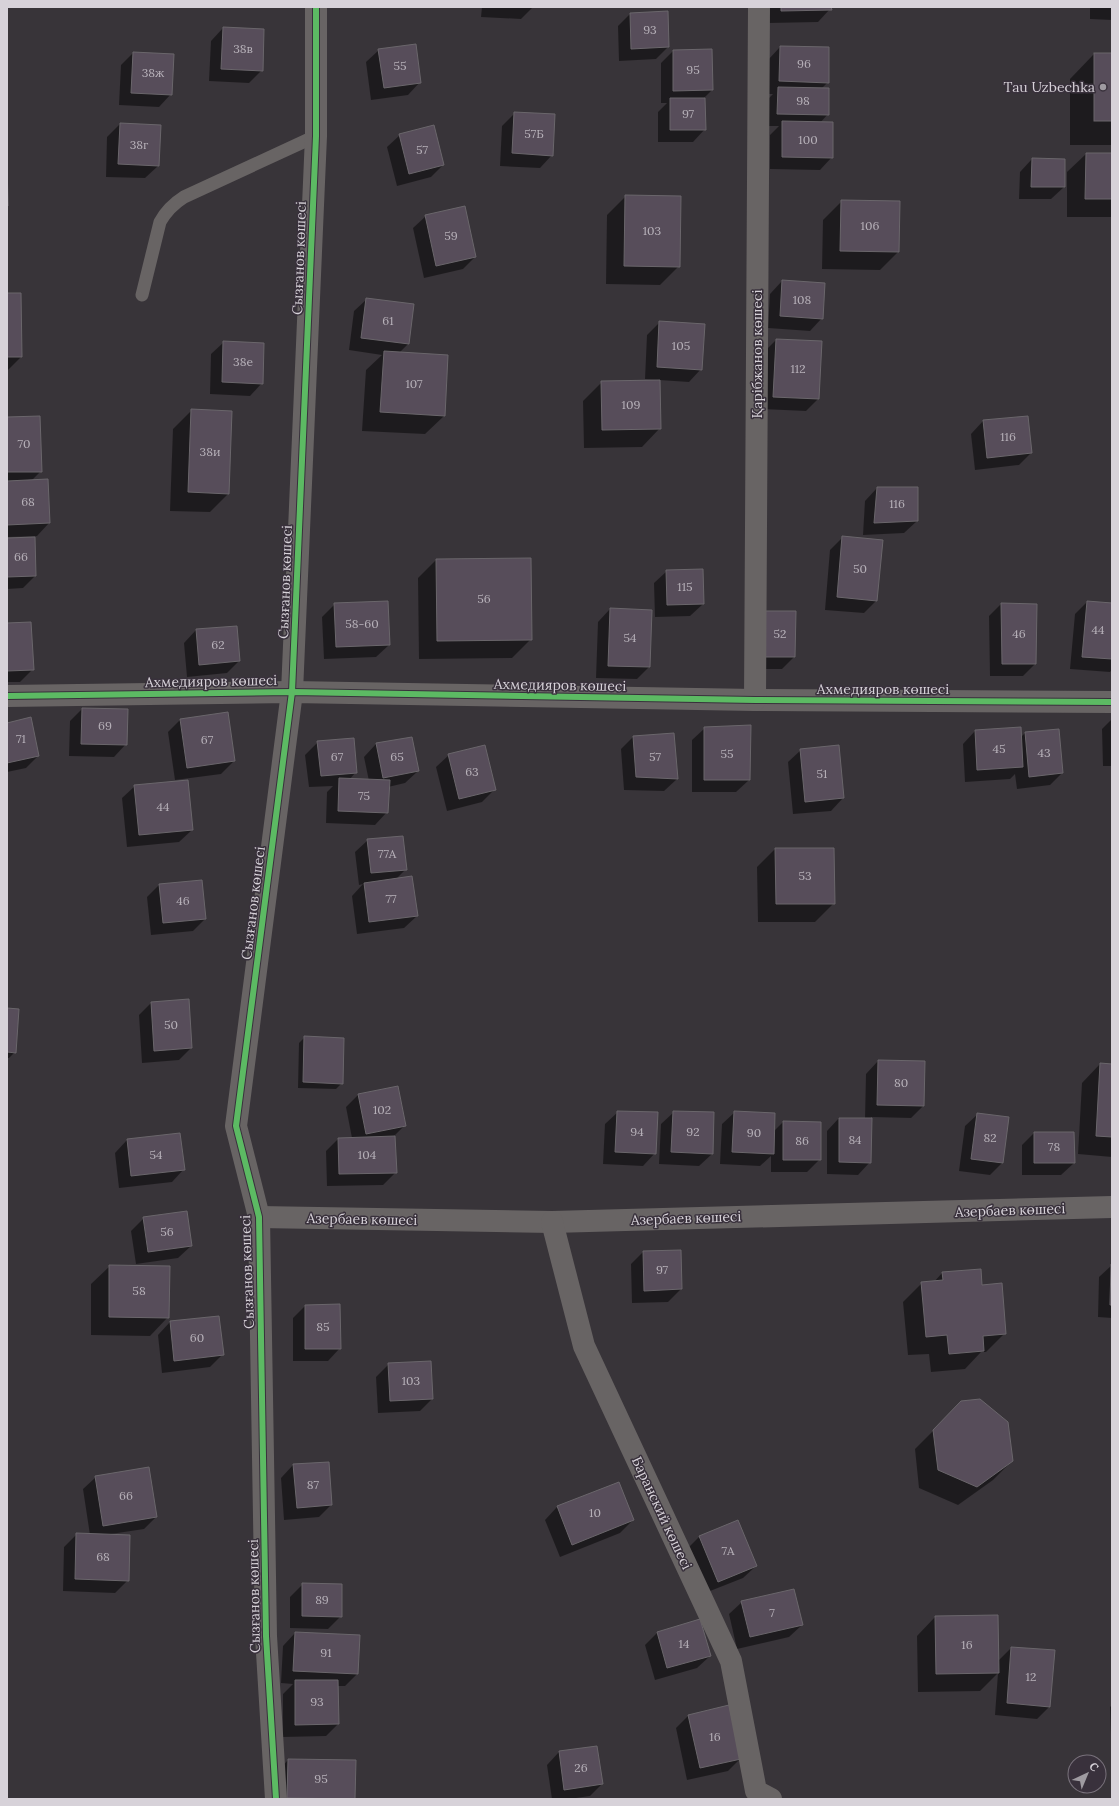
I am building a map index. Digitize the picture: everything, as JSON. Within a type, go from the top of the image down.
[{"type":"street","name":"Сызғанов көшесі","points":[[276,1799],[266,1636],[259,1217],[236,1126],[292,692],[316,136],[316,7]]},
{"type":"street","name":"Қарібжанов көшесі","points":[[755,700],[759,7]]},
{"type":"street","name":"Ахмедияров көшесі","points":[[7,696],[292,692],[755,700],[1112,702]]},
{"type":"street","name":"Азербаев көшесі","points":[[259,1217],[552,1222],[1112,1207]]},
{"type":"street","name":"Баранский көшесі","points":[[552,1222],[584,1346],[731,1661],[756,1791],[771,1799]]},
{"type":"lane","points":[[142,295],[160,222],[166,212],[174,204],[184,197],[316,136]]},
{"type":"building","points":[[781,7],[831,7],[832,10],[781,11]]},
{"type":"building","points":[[668,11],[669,47],[631,49],[630,13]]},
{"type":"building","points":[[223,27],[264,29],[263,71],[221,69]]},
{"type":"building","points":[[416,44],[421,83],[384,88],[378,49]]},
{"type":"building","points":[[780,46],[829,47],[829,83],[779,81]]},
{"type":"building","points":[[712,49],[713,90],[673,91],[673,50]]},
{"type":"building","points":[[133,52],[174,54],[172,95],[131,93]]},
{"type":"building","name":"Tau Uzbechka","points":[[1094,53],[1112,53],[1112,121],[1094,121]]},
{"type":"building","points":[[778,87],[829,88],[829,115],[777,114]]},
{"type":"building","points":[[670,98],[705,98],[706,130],[670,130]]},
{"type":"building","points":[[514,112],[555,114],[553,156],[512,153]]},
{"type":"building","points":[[782,121],[833,122],[833,158],[782,157]]},
{"type":"building","points":[[120,123],[161,125],[159,166],[118,164]]},
{"type":"building","points":[[434,125],[444,165],[409,174],[399,134]]},
{"type":"building","points":[[1086,153],[1112,153],[1112,199],[1085,199]]},
{"type":"building","points":[[1032,158],[1065,159],[1065,187],[1031,187]]},
{"type":"building","points":[[7,160],[8,206],[7,206]]},
{"type":"building","points":[[625,195],[681,196],[680,267],[624,266]]},
{"type":"building","points":[[841,200],[900,201],[899,252],[840,251]]},
{"type":"building","points":[[465,206],[476,257],[436,266],[425,215]]},
{"type":"building","points":[[782,280],[825,283],[823,319],[780,316]]},
{"type":"building","points":[[7,293],[21,293],[22,357],[7,357]]},
{"type":"building","points":[[366,298],[414,304],[409,344],[361,338]]},
{"type":"building","points":[[659,321],[705,324],[702,370],[657,367]]},
{"type":"building","points":[[776,339],[822,341],[819,399],[773,397]]},
{"type":"building","points":[[223,341],[264,343],[263,384],[222,382]]},
{"type":"building","points":[[384,351],[448,355],[445,416],[380,412]]},
{"type":"building","points":[[660,380],[661,429],[602,430],[601,381]]},
{"type":"building","points":[[191,409],[232,411],[229,494],[188,492]]},
{"type":"building","points":[[40,416],[42,472],[7,472],[7,417]]},
{"type":"building","points":[[1028,416],[1032,453],[987,458],[983,420]]},
{"type":"building","points":[[48,479],[50,523],[7,525],[7,481]]},
{"type":"building","points":[[877,487],[918,487],[918,521],[874,523]]},
{"type":"building","points":[[842,536],[883,540],[877,601],[837,597]]},
{"type":"building","points":[[35,537],[36,576],[7,577],[7,538]]},
{"type":"building","points":[[531,558],[532,640],[437,641],[436,559]]},
{"type":"building","points":[[703,569],[704,604],[667,605],[666,570]]},
{"type":"building","points":[[388,601],[390,645],[336,647],[334,603]]},
{"type":"building","points":[[1087,601],[1112,603],[1112,659],[1082,657]]},
{"type":"building","points":[[1001,603],[1037,604],[1036,664],[1002,664]]},
{"type":"building","points":[[610,608],[652,610],[650,667],[608,666]]},
{"type":"building","points":[[765,611],[796,611],[795,657],[764,657]]},
{"type":"building","points":[[31,622],[34,670],[7,671],[7,623]]},
{"type":"building","points":[[237,626],[240,661],[199,665],[196,629]]},
{"type":"building","points":[[82,708],[128,709],[127,745],[81,744]]},
{"type":"building","points":[[228,712],[235,761],[187,768],[180,719]]},
{"type":"building","points":[[31,717],[39,756],[7,763],[7,723]]},
{"type":"building","points":[[751,725],[750,780],[704,780],[704,727]]},
{"type":"building","points":[[1021,727],[1023,767],[977,770],[975,730]]},
{"type":"building","points":[[1059,729],[1063,773],[1029,777],[1025,732]]},
{"type":"building","points":[[674,733],[678,779],[636,777],[633,736]]},
{"type":"building","points":[[412,737],[419,771],[383,778],[376,743]]},
{"type":"building","points":[[354,738],[357,773],[321,776],[317,741]]},
{"type":"building","points":[[485,745],[496,790],[459,799],[448,754]]},
{"type":"building","points":[[839,745],[844,798],[805,802],[800,749]]},
{"type":"building","points":[[339,778],[390,780],[388,813],[338,811]]},
{"type":"building","points":[[188,780],[193,830],[139,835],[134,785]]},
{"type":"building","points":[[403,836],[407,870],[371,873],[367,839]]},
{"type":"building","points":[[775,848],[834,848],[835,904],[776,904]]},
{"type":"building","points":[[412,876],[418,916],[369,922],[364,883]]},
{"type":"building","points":[[202,880],[206,919],[163,923],[159,884]]},
{"type":"building","points":[[189,999],[192,1048],[154,1051],[151,1002]]},
{"type":"building","points":[[7,1008],[19,1009],[16,1053],[7,1052]]},
{"type":"building","points":[[304,1036],[344,1038],[343,1084],[303,1082]]},
{"type":"building","points":[[878,1060],[925,1061],[924,1106],[877,1105]]},
{"type":"building","points":[[1100,1063],[1112,1064],[1112,1137],[1096,1136]]},
{"type":"building","points":[[398,1086],[406,1126],[366,1134],[358,1094]]},
{"type":"building","points":[[617,1111],[658,1112],[656,1154],[615,1152]]},
{"type":"building","points":[[673,1111],[714,1112],[713,1154],[671,1152]]},
{"type":"building","points":[[734,1111],[775,1113],[774,1154],[732,1152]]},
{"type":"building","points":[[977,1113],[1009,1117],[1003,1163],[971,1159]]},
{"type":"building","points":[[839,1118],[872,1118],[871,1163],[839,1162]]},
{"type":"building","points":[[783,1121],[821,1122],[821,1160],[783,1160]]},
{"type":"building","points":[[1034,1132],[1074,1132],[1075,1163],[1034,1163]]},
{"type":"building","points":[[180,1133],[185,1170],[131,1176],[127,1139]]},
{"type":"building","points":[[395,1136],[397,1173],[339,1174],[338,1138]]},
{"type":"building","points":[[187,1211],[192,1246],[148,1252],[143,1217]]},
{"type":"building","points":[[681,1250],[682,1289],[644,1291],[643,1251]]},
{"type":"building","points":[[1111,1264],[1112,1305],[1110,1305]]},
{"type":"building","points":[[109,1265],[170,1266],[169,1318],[109,1317]]},
{"type":"building","points":[[981,1269],[982,1285],[1002,1283],[1006,1334],[983,1336],[984,1351],[949,1354],[947,1335],[926,1337],[921,1282],[943,1280],[942,1272]]},
{"type":"building","points":[[340,1304],[341,1349],[305,1349],[305,1305]]},
{"type":"building","points":[[219,1316],[224,1355],[174,1361],[170,1321]]},
{"type":"building","points":[[431,1361],[433,1399],[390,1401],[388,1363]]},
{"type":"building","points":[[980,1399],[1008,1422],[1013,1461],[977,1487],[938,1470],[933,1430],[961,1401]]},
{"type":"building","points":[[329,1462],[332,1505],[297,1508],[293,1464]]},
{"type":"building","points":[[149,1467],[157,1517],[103,1526],[95,1476]]},
{"type":"building","points":[[619,1482],[634,1520],[572,1545],[557,1506]]},
{"type":"building","points":[[738,1520],[757,1566],[718,1582],[699,1536]]},
{"type":"building","points":[[76,1533],[130,1535],[129,1581],[75,1579]]},
{"type":"building","points":[[302,1583],[342,1584],[342,1617],[302,1616]]},
{"type":"building","points":[[794,1589],[803,1625],[750,1637],[741,1601]]},
{"type":"building","points":[[998,1615],[999,1673],[936,1674],[935,1616]]},
{"type":"building","points":[[700,1619],[711,1656],[667,1668],[657,1632]]},
{"type":"building","points":[[295,1632],[360,1635],[358,1674],[293,1671]]},
{"type":"building","points":[[1011,1647],[1055,1650],[1050,1707],[1007,1703]]},
{"type":"building","points":[[295,1680],[338,1680],[339,1724],[295,1725]]},
{"type":"building","points":[[729,1705],[741,1759],[700,1768],[688,1715]]},
{"type":"building","points":[[597,1746],[603,1784],[564,1790],[559,1751]]},
{"type":"building","points":[[288,1759],[356,1760],[355,1799],[287,1798]]},
{"type":"cycle path","points":[[276,1799],[266,1636],[259,1217],[236,1126],[292,692],[316,136],[316,7]]},
{"type":"cycle path","points":[[7,696],[292,692],[755,700],[1112,702]]},
{"type":"place","name":"Tau Uzbechka","points":[[1103,87]]}]
